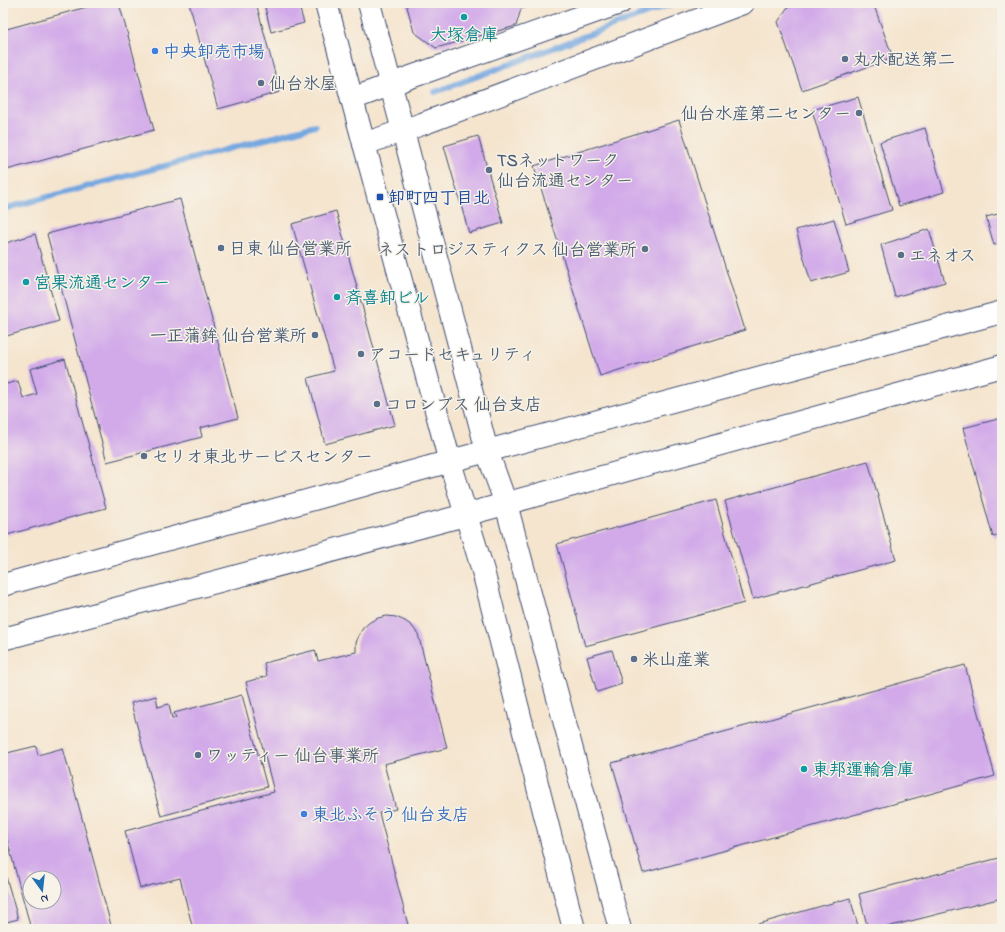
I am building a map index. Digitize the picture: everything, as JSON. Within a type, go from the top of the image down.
[{"type":"street","points":[[326,3],[450,462],[483,571],[574,929]]},
{"type":"street","points":[[369,3],[404,131],[487,451],[506,504],[620,929]]},
{"type":"street","points":[[352,99],[390,84],[620,3]]},
{"type":"street","points":[[364,144],[404,131],[743,3]]},
{"type":"street","points":[[3,585],[487,451],[1002,312]]},
{"type":"street","points":[[3,639],[506,504],[1002,366]]},
{"type":"building","points":[[101,3],[119,3],[154,130],[3,171],[3,30]]},
{"type":"building","points":[[189,3],[256,3],[280,92],[218,109]]},
{"type":"building","points":[[264,3],[298,3],[304,23],[271,32]]},
{"type":"building","name":"大塚倉庫","points":[[406,3],[540,3],[521,9],[516,26],[436,48],[414,32]]},
{"type":"building","points":[[801,3],[873,3],[893,58],[802,90],[778,22],[787,8]]},
{"type":"building","points":[[858,97],[892,210],[846,224],[812,110]]},
{"type":"building","points":[[679,120],[745,330],[600,376],[534,166]]},
{"type":"building","points":[[925,128],[944,192],[899,206],[880,142]]},
{"type":"building","points":[[478,136],[503,223],[469,233],[444,146]]},
{"type":"building","points":[[180,199],[238,418],[200,428],[202,437],[107,462],[47,234]]},
{"type":"building","name":"斉喜卸ビル","points":[[336,211],[395,425],[325,444],[308,378],[334,371],[292,224]]},
{"type":"building","points":[[1002,213],[1002,243],[994,245],[986,217]]},
{"type":"building","points":[[834,219],[849,272],[811,283],[796,230]]},
{"type":"building","points":[[929,229],[945,282],[895,297],[881,245]]},
{"type":"building","name":"宮果流通センター","points":[[35,234],[59,321],[3,337],[3,244]]},
{"type":"building","points":[[65,359],[106,508],[3,536],[3,385],[18,381],[23,398],[37,394],[30,369]]},
{"type":"building","points":[[1002,418],[1002,534],[993,537],[963,428]]},
{"type":"building","points":[[868,461],[896,560],[753,599],[725,501]]},
{"type":"building","points":[[716,500],[744,603],[585,646],[557,544]]},
{"type":"building","points":[[387,616],[396,617],[405,621],[412,626],[418,634],[447,748],[384,764],[396,809],[379,813],[409,929],[193,929],[180,878],[140,888],[125,831],[274,792],[246,682],[267,676],[264,663],[315,650],[318,661],[356,652],[356,643],[363,628],[378,618]]},
{"type":"building","points":[[612,650],[622,684],[597,692],[587,657]]},
{"type":"building","name":"東邦運輸倉庫","points":[[965,665],[995,776],[643,873],[612,763]]},
{"type":"building","points":[[242,695],[267,787],[161,816],[131,703],[156,696],[158,707],[169,704],[172,719],[176,718],[174,713]]},
{"type":"building","points":[[36,746],[38,755],[63,748],[112,929],[31,929],[26,910],[62,910],[62,870],[22,870],[22,895],[3,824],[3,754]]},
{"type":"building","points":[[999,858],[1002,871],[1002,898],[879,929],[868,929],[859,894]]},
{"type":"building","points":[[3,866],[18,919],[3,923]]},
{"type":"building","points":[[850,898],[859,929],[740,929]]},
{"type":"waterway","points":[[435,92],[674,3]]},
{"type":"waterway","points":[[3,209],[315,126]]},
{"type":"place","name":"大塚倉庫","points":[[464,17]]},
{"type":"place","name":"中央卸売市場","points":[[155,51]]},
{"type":"place","name":"丸水配送第二","points":[[845,59]]},
{"type":"place","name":"仙台氷屋","points":[[261,83]]},
{"type":"place","name":"仙台水産第二センター","points":[[859,113]]},
{"type":"place","name":"TSネットワーク 仙台流通センター","points":[[489,170]]},
{"type":"place","name":"卸町四丁目北","points":[[380,197]]},
{"type":"place","name":"日東 仙台営業所","points":[[221,248]]},
{"type":"place","name":"ネストロジスティクス 仙台営業所","points":[[645,249]]},
{"type":"place","name":"エネオス","points":[[901,255]]},
{"type":"place","name":"宮果流通センター","points":[[26,282]]},
{"type":"place","name":"斉喜卸ビル","points":[[337,297]]},
{"type":"place","name":"一正蒲鉾 仙台営業所","points":[[315,335]]},
{"type":"place","name":"アコードセキュリティ","points":[[361,354]]},
{"type":"place","name":"コロンブス 仙台支店","points":[[377,404]]},
{"type":"place","name":"セリオ東北サービスセンター","points":[[144,456]]},
{"type":"place","name":"米山産業","points":[[634,659]]},
{"type":"place","name":"ワッティー 仙台事業所","points":[[198,755]]},
{"type":"place","name":"東邦運輸倉庫","points":[[804,769]]},
{"type":"place","name":"東北ふそう 仙台支店","points":[[304,814]]}]
